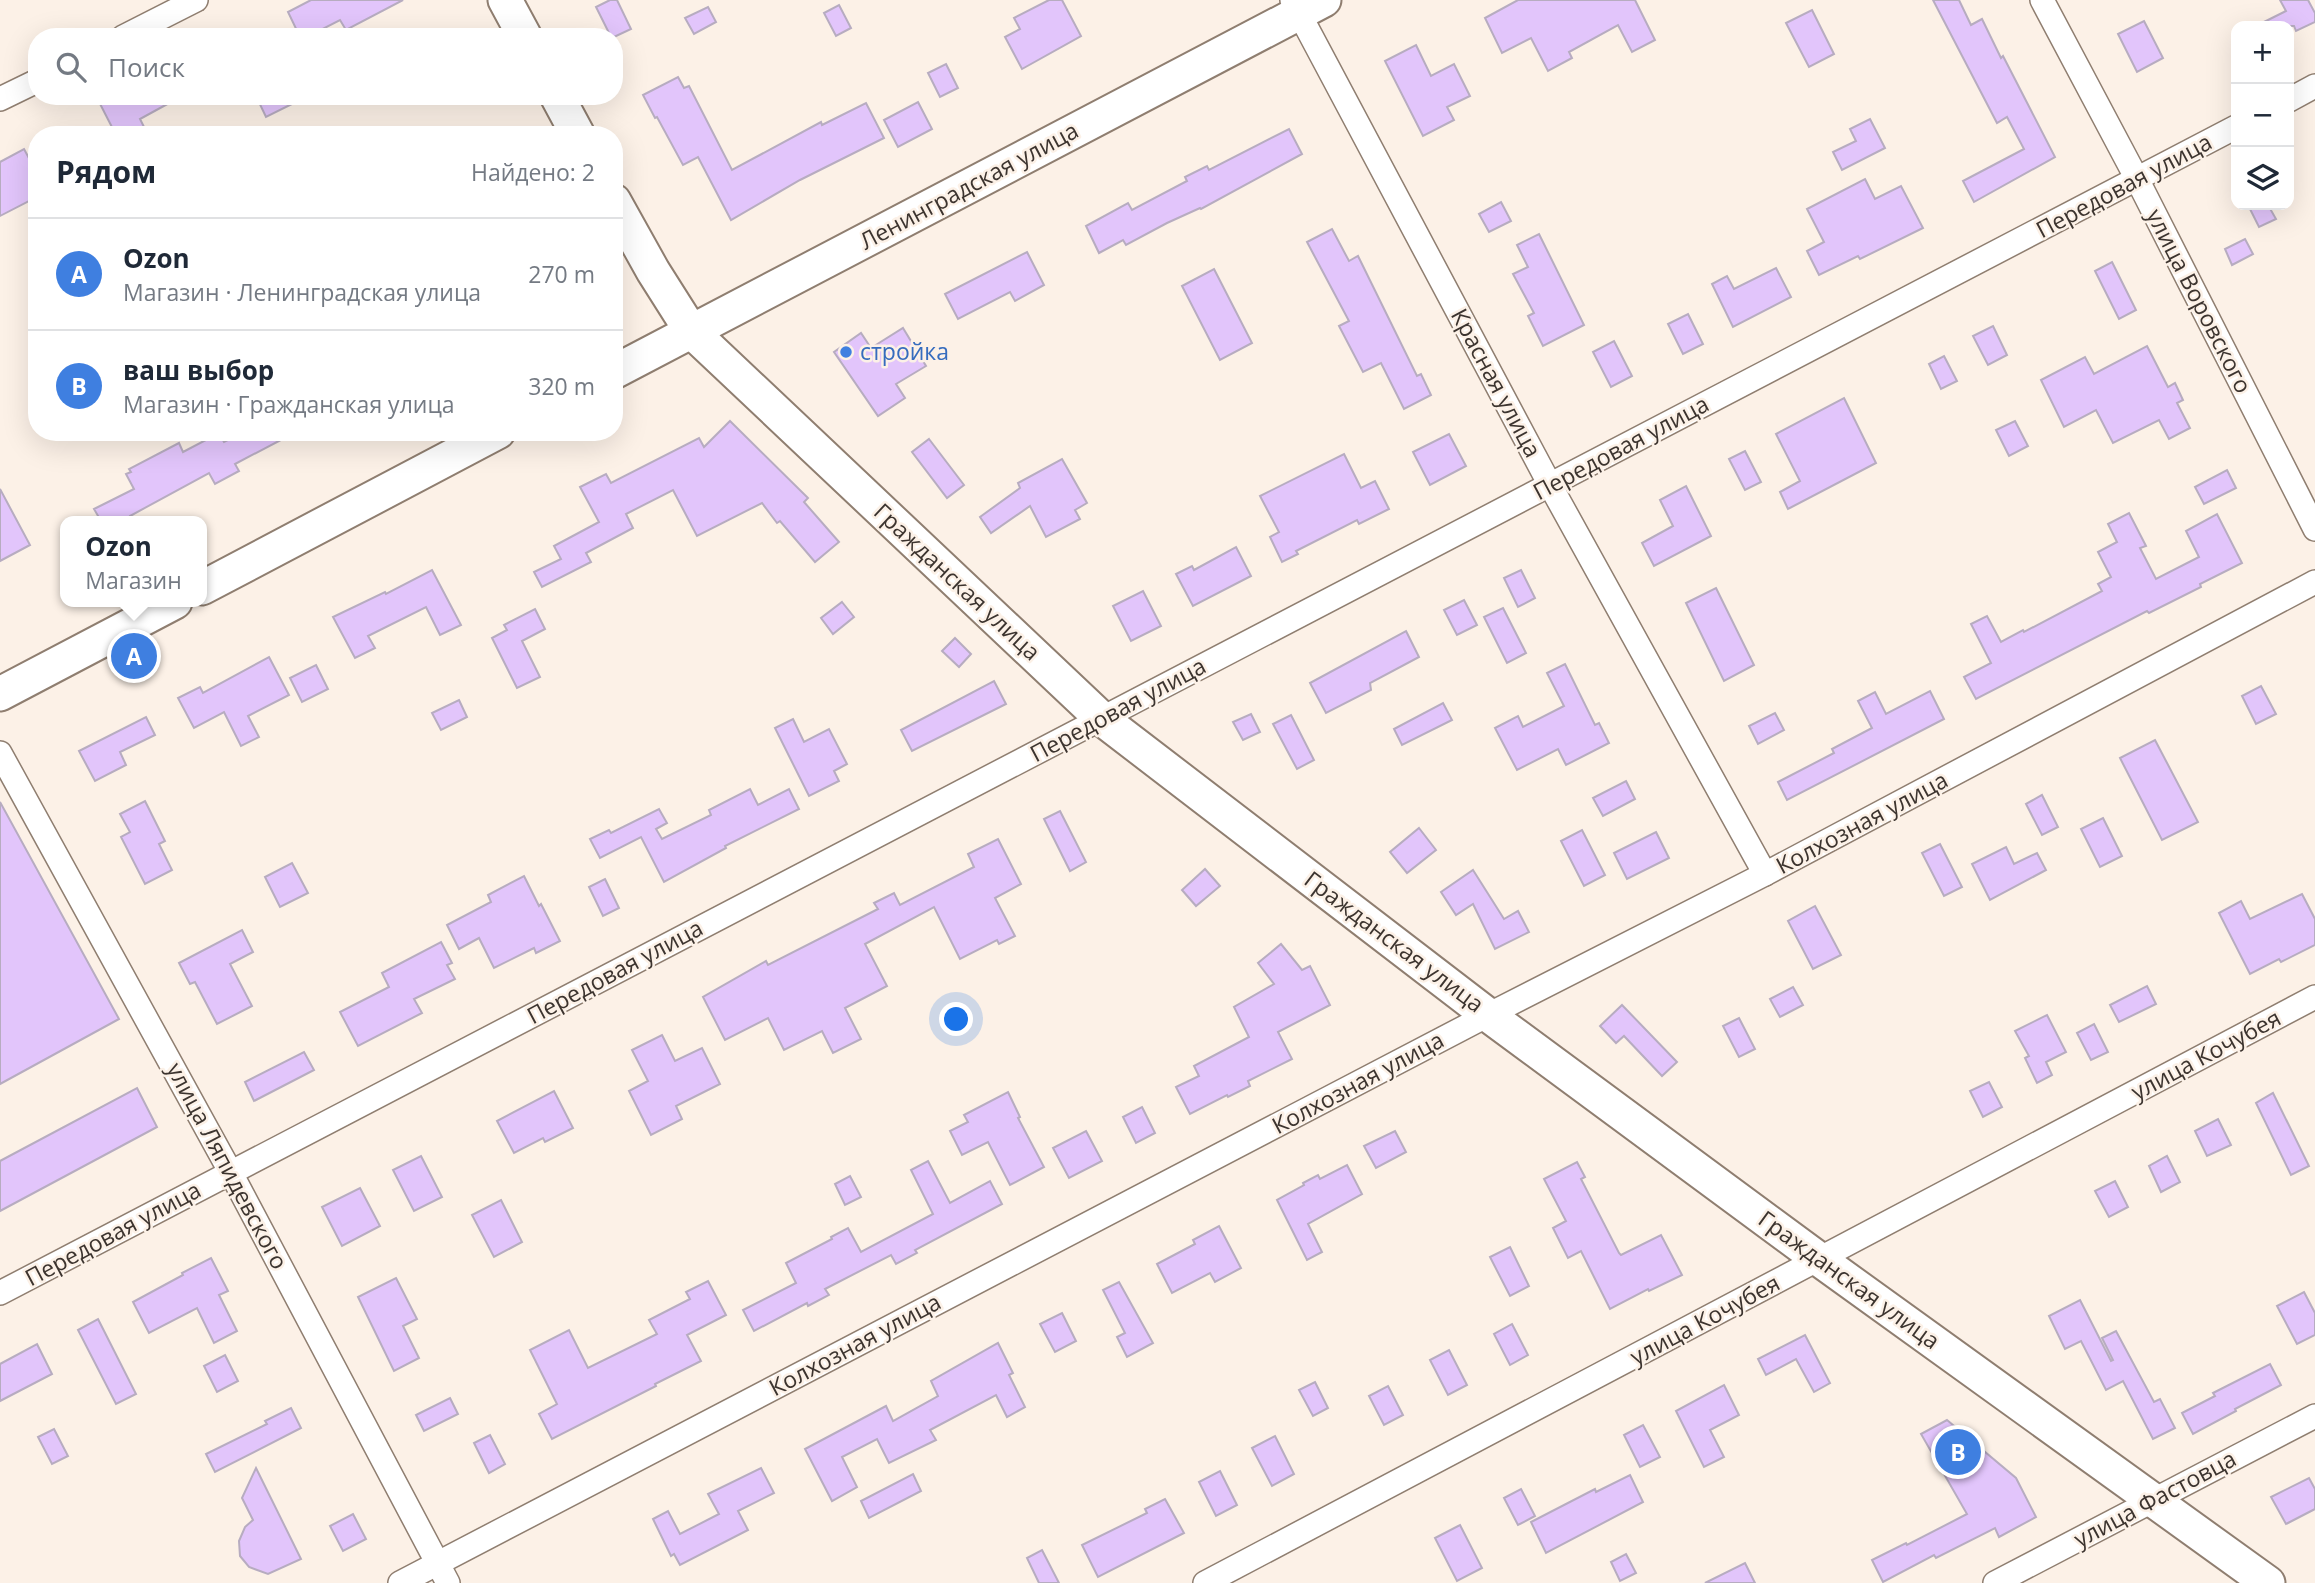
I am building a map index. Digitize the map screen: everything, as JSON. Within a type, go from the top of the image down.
[{"type":"main road","points":[[505,0],[520,28]]},
{"type":"main road","name":"Ленинградская улица","points":[[623,367],[1305,4]]},
{"type":"main road","points":[[562,105],[573,126]]},
{"type":"main road","name":"Гражданская улица","points":[[623,217],[691,331],[1102,719],[1488,1015],[1820,1260],[2269,1583]]},
{"type":"main road","points":[[207,584],[481,441]]},
{"type":"main road","points":[[0,694],[165,607]]},
{"type":"street","points":[[141,28],[196,0]]},
{"type":"street","name":"улица Воровского","points":[[2042,0],[2137,179],[2315,530]]},
{"type":"street","name":"Красная улица","points":[[1305,4],[1550,485],[1765,874]]},
{"type":"street","points":[[0,99],[28,85]]},
{"type":"street","points":[[2294,97],[2315,86]]},
{"type":"street","name":"Передовая улица","points":[[0,1293],[2231,130]]},
{"type":"street","name":"Колхозная улица","points":[[400,1583],[443,1573],[1488,1015],[1765,874],[2315,582]]},
{"type":"street","name":"улица Ляпидевского","points":[[0,753],[231,1172],[443,1573]]},
{"type":"street","name":"улица Кочубея","points":[[1205,1583],[2315,997]]},
{"type":"street","name":"улица Фастовца","points":[[1995,1583],[2315,1416]]},
{"type":"building","points":[[311,0],[403,0],[350,28],[345,28],[340,20],[324,28],[296,28],[288,12]]},
{"type":"building","points":[[610,0],[617,0],[631,29],[623,33],[623,28],[606,28],[596,7]]},
{"type":"building","points":[[1049,0],[1062,0],[1081,36],[1022,69],[1005,37],[1020,29],[1014,18]]},
{"type":"building","points":[[1518,0],[1635,0],[1655,40],[1632,52],[1618,25],[1569,52],[1572,58],[1548,71],[1531,38],[1502,53],[1485,18]]},
{"type":"building","points":[[1933,0],[1959,0],[1971,25],[1982,19],[2055,157],[1974,202],[1963,181],[2024,149],[2007,117],[1997,123]]},
{"type":"building","points":[[2280,0],[2308,0],[2315,13],[2315,22],[2296,31],[2294,21],[2266,21],[2286,11]]},
{"type":"building","points":[[839,5],[851,28],[836,36],[824,13]]},
{"type":"building","points":[[708,7],[716,22],[694,34],[685,18]]},
{"type":"building","points":[[1812,10],[1834,54],[1809,67],[1786,23]]},
{"type":"building","points":[[2144,21],[2163,58],[2137,72],[2118,34]]},
{"type":"building","points":[[1416,45],[1431,76],[1454,64],[1470,96],[1447,107],[1454,120],[1423,136],[1385,61]]},
{"type":"building","points":[[946,64],[958,88],[940,97],[928,73]]},
{"type":"building","points":[[678,77],[684,88],[689,86],[732,170],[821,122],[822,125],[866,103],[884,138],[800,180],[731,220],[698,157],[683,165],[643,95]]},
{"type":"building","points":[[918,102],[932,129],[898,147],[884,120]]},
{"type":"building","points":[[101,105],[166,105],[140,119],[144,126],[111,126]]},
{"type":"building","points":[[260,105],[290,105],[266,117]]},
{"type":"building","points":[[1870,119],[1885,148],[1842,170],[1833,152],[1856,141],[1850,129]]},
{"type":"building","points":[[1289,129],[1302,154],[1201,209],[1126,245],[1123,240],[1099,253],[1086,226],[1128,203],[1132,210],[1187,181],[1185,177],[1207,166],[1209,170]]},
{"type":"building","points":[[24,149],[28,156],[28,202],[0,216],[0,162]]},
{"type":"building","points":[[1865,179],[1875,199],[1901,186],[1923,228],[1860,259],[1858,256],[1819,275],[1807,251],[1824,242],[1807,209]]},
{"type":"building","points":[[1501,202],[1511,221],[1489,232],[1479,214]]},
{"type":"building","points":[[2250,210],[2271,210],[2276,219],[2259,227]]},
{"type":"building","points":[[1332,229],[1349,261],[1358,256],[1417,376],[1421,374],[1431,395],[1404,409],[1381,363],[1363,372],[1339,326],[1349,321],[1307,242]]},
{"type":"building","points":[[1539,234],[1584,325],[1543,346],[1528,316],[1534,313],[1513,274],[1528,267],[1517,245]]},
{"type":"building","points":[[2245,239],[2253,254],[2232,265],[2225,249]]},
{"type":"building","points":[[1027,252],[1044,285],[1015,301],[1010,292],[958,319],[945,294]]},
{"type":"building","points":[[2112,262],[2136,310],[2119,319],[2095,271]]},
{"type":"building","points":[[1776,268],[1791,297],[1733,327],[1712,284],[1727,276],[1734,289]]},
{"type":"building","points":[[1214,269],[1252,343],[1220,360],[1182,286]]},
{"type":"building","points":[[1688,314],[1703,344],[1683,354],[1668,324]]},
{"type":"building","points":[[1993,326],[2007,355],[1988,365],[1973,336]]},
{"type":"building","points":[[903,328],[926,366],[896,384],[905,398],[878,416],[834,352],[861,333],[871,348]]},
{"type":"building","points":[[1614,341],[1632,376],[1611,387],[1593,352]]},
{"type":"building","points":[[2147,346],[2168,387],[2175,383],[2183,400],[2177,403],[2190,428],[2169,439],[2159,420],[2113,443],[2096,410],[2064,427],[2041,380],[2085,357],[2094,374]]},
{"type":"building","points":[[1944,356],[1957,381],[1941,389],[1929,364]]},
{"type":"building","points":[[1844,398],[1876,463],[1788,509],[1780,492],[1800,481],[1776,434]]},
{"type":"building","points":[[730,421],[808,498],[804,502],[839,542],[815,562],[780,521],[777,523],[762,503],[697,536],[673,490],[626,514],[633,528],[586,553],[591,562],[542,587],[534,572],[561,559],[554,546],[599,522],[580,487],[606,474],[611,483],[699,438],[704,447]]},
{"type":"building","points":[[2015,421],[2028,446],[2009,456],[1996,430]]},
{"type":"building","points":[[1449,434],[1466,466],[1430,485],[1413,452]]},
{"type":"building","points":[[929,439],[964,485],[947,498],[912,452]]},
{"type":"building","points":[[204,441],[279,441],[235,464],[239,471],[215,484],[209,473],[130,516],[98,516],[94,509],[134,489],[126,474],[131,472],[129,469],[179,443],[183,452]]},
{"type":"building","points":[[1745,451],[1761,482],[1745,490],[1729,459]]},
{"type":"building","points":[[1344,454],[1361,488],[1375,481],[1389,509],[1359,524],[1357,520],[1296,551],[1298,554],[1282,562],[1270,537],[1279,532],[1260,496]]},
{"type":"building","points":[[1062,459],[1087,503],[1075,510],[1080,519],[1046,537],[1030,506],[991,533],[980,517],[1020,488],[1018,483]]},
{"type":"building","points":[[2227,470],[2236,488],[2204,504],[2195,487]]},
{"type":"building","points":[[1686,486],[1711,536],[1654,566],[1642,543],[1673,526],[1660,500]]},
{"type":"building","points":[[0,489],[30,545],[0,561]]},
{"type":"building","points":[[2129,513],[2146,546],[2140,548],[2156,579],[2199,557],[2186,531],[2217,514],[2242,563],[2200,584],[2201,587],[2149,613],[2147,611],[1976,699],[1964,677],[1991,663],[1971,624],[1987,616],[2001,642],[2102,591],[2098,584],[2111,577],[2098,552],[2117,542],[2108,524]]},
{"type":"building","points":[[1236,547],[1251,576],[1193,606],[1176,574],[1192,566],[1194,570]]},
{"type":"building","points":[[432,570],[461,625],[440,635],[426,607],[368,636],[375,648],[355,658],[333,617]]},
{"type":"building","points":[[1521,570],[1535,598],[1518,607],[1504,578]]},
{"type":"building","points":[[1716,588],[1754,665],[1724,681],[1686,603]]},
{"type":"building","points":[[1143,591],[1161,626],[1131,641],[1113,606]]},
{"type":"building","points":[[1464,600],[1477,625],[1457,635],[1444,610]]},
{"type":"building","points":[[842,602],[854,617],[833,634],[821,618]]},
{"type":"building","points":[[1503,608],[1526,653],[1507,663],[1484,617]]},
{"type":"building","points":[[535,609],[545,629],[522,641],[540,677],[517,688],[492,638],[507,630],[504,625]]},
{"type":"building","points":[[1406,631],[1419,657],[1370,683],[1371,690],[1326,713],[1310,683]]},
{"type":"building","points":[[955,638],[971,654],[959,667],[942,651]]},
{"type":"building","points":[[269,657],[289,695],[248,716],[259,737],[241,746],[224,712],[194,728],[178,698],[200,687],[203,693]]},
{"type":"building","points":[[1565,664],[1595,725],[1599,723],[1609,743],[1566,765],[1558,749],[1517,770],[1495,728],[1518,716],[1523,727],[1564,706],[1547,673]]},
{"type":"building","points":[[316,665],[328,689],[302,702],[290,678]]},
{"type":"building","points":[[994,681],[1006,704],[912,751],[901,730]]},
{"type":"building","points":[[2261,686],[2276,714],[2256,724],[2242,696]]},
{"type":"building","points":[[1930,691],[1944,719],[1787,800],[1778,782],[1834,753],[1832,749],[1872,728],[1858,701],[1875,692],[1886,714]]},
{"type":"building","points":[[459,700],[467,717],[441,730],[432,713]]},
{"type":"building","points":[[1443,703],[1452,720],[1402,745],[1394,729]]},
{"type":"building","points":[[1775,713],[1784,730],[1758,744],[1749,726]]},
{"type":"building","points":[[1251,714],[1260,732],[1243,740],[1233,722]]},
{"type":"building","points":[[1291,715],[1314,760],[1297,769],[1273,724]]},
{"type":"building","points":[[146,717],[155,735],[120,752],[126,765],[95,781],[79,751]]},
{"type":"building","points":[[793,719],[804,742],[829,729],[847,764],[834,771],[839,781],[809,796],[775,728]]},
{"type":"building","points":[[2155,740],[2198,822],[2162,840],[2120,758]]},
{"type":"building","points":[[1626,781],[1635,799],[1603,816],[1593,798]]},
{"type":"building","points":[[750,789],[758,805],[789,789],[799,809],[725,846],[726,848],[664,882],[641,837],[600,858],[590,839],[609,830],[611,833],[659,809],[667,823],[656,829],[662,839],[711,815],[709,810]]},
{"type":"building","points":[[2042,795],[2058,827],[2042,835],[2026,804]]},
{"type":"building","points":[[145,801],[165,841],[159,844],[172,870],[145,884],[121,837],[130,832],[120,814]]},
{"type":"building","points":[[0,802],[119,1019],[0,1084]]},
{"type":"building","points":[[1060,811],[1086,862],[1070,871],[1044,819]]},
{"type":"building","points":[[2103,818],[2122,856],[2100,867],[2081,829]]},
{"type":"building","points":[[1419,828],[1436,850],[1407,873],[1390,852]]},
{"type":"building","points":[[1582,830],[1605,875],[1584,886],[1561,841]]},
{"type":"building","points":[[1656,832],[1669,858],[1627,879],[1614,853]]},
{"type":"building","points":[[998,839],[1021,884],[995,898],[1015,936],[999,944],[997,940],[960,959],[934,907],[865,944],[887,986],[845,1008],[861,1039],[833,1053],[822,1031],[784,1050],[768,1018],[725,1040],[703,997],[766,961],[768,965],[878,909],[874,903],[894,893],[900,905],[974,867],[968,854]]},
{"type":"building","points":[[1940,844],[1962,887],[1944,896],[1922,853]]},
{"type":"building","points":[[2006,847],[2014,864],[2037,853],[2046,870],[1990,900],[1972,864]]},
{"type":"building","points":[[292,863],[308,893],[280,907],[265,877]]},
{"type":"building","points":[[1205,869],[1220,886],[1196,906],[1182,890]]},
{"type":"building","points":[[1473,870],[1504,919],[1518,911],[1529,932],[1495,949],[1473,904],[1456,915],[1441,892]]},
{"type":"building","points":[[524,876],[560,941],[536,953],[534,948],[494,968],[479,938],[459,949],[447,925],[491,902],[488,895]]},
{"type":"building","points":[[605,879],[619,908],[603,916],[589,887]]},
{"type":"building","points":[[2302,894],[2315,919],[2315,945],[2250,974],[2219,913],[2241,901],[2250,919]]},
{"type":"building","points":[[1815,906],[1841,955],[1813,969],[1788,921]]},
{"type":"building","points":[[242,930],[253,952],[230,964],[252,1006],[217,1024],[195,982],[190,984],[179,963]]},
{"type":"building","points":[[441,942],[452,963],[447,965],[455,979],[414,999],[422,1013],[358,1046],[340,1012],[389,987],[382,973]]},
{"type":"building","points":[[1281,944],[1302,970],[1310,966],[1330,1005],[1278,1032],[1292,1059],[1248,1081],[1250,1086],[1190,1114],[1176,1087],[1199,1076],[1194,1066],[1249,1037],[1234,1007],[1274,984],[1258,963]]},
{"type":"building","points":[[2147,986],[2156,1004],[2119,1022],[2110,1005]]},
{"type":"building","points":[[1793,987],[1803,1005],[1780,1017],[1770,999]]},
{"type":"building","points":[[1622,1005],[1677,1062],[1662,1076],[1624,1036],[1616,1043],[1600,1026]]},
{"type":"building","points":[[2047,1015],[2066,1052],[2046,1062],[2052,1075],[2037,1083],[2025,1058],[2029,1056],[2015,1031]]},
{"type":"building","points":[[1739,1018],[1755,1049],[1739,1057],[1723,1026]]},
{"type":"building","points":[[2094,1024],[2108,1052],[2091,1060],[2077,1033]]},
{"type":"building","points":[[662,1035],[675,1061],[702,1048],[720,1084],[676,1106],[682,1119],[651,1135],[629,1091],[648,1081],[632,1050]]},
{"type":"building","points":[[304,1052],[314,1070],[254,1101],[245,1082]]},
{"type":"building","points":[[1989,1082],[2002,1107],[1983,1117],[1970,1091]]},
{"type":"building","points":[[137,1088],[157,1127],[0,1211],[0,1161]]},
{"type":"building","points":[[554,1091],[573,1128],[545,1142],[543,1138],[514,1153],[497,1121]]},
{"type":"building","points":[[1008,1092],[1020,1117],[1018,1118],[1044,1167],[1010,1185],[988,1142],[962,1155],[950,1131],[968,1122],[964,1115]]},
{"type":"building","points":[[2273,1093],[2309,1166],[2291,1175],[2256,1103]]},
{"type":"building","points":[[1142,1107],[1155,1133],[1136,1143],[1123,1117]]},
{"type":"building","points":[[2218,1119],[2231,1145],[2207,1156],[2195,1131]]},
{"type":"building","points":[[1086,1131],[1102,1161],[1069,1178],[1053,1148]]},
{"type":"building","points":[[1395,1131],[1406,1152],[1376,1168],[1364,1146]]},
{"type":"building","points":[[421,1156],[442,1197],[414,1211],[393,1170]]},
{"type":"building","points":[[2167,1156],[2180,1182],[2161,1192],[2149,1166]]},
{"type":"building","points":[[928,1161],[950,1203],[990,1181],[1002,1204],[915,1250],[917,1253],[896,1264],[891,1255],[825,1289],[829,1295],[808,1306],[807,1303],[754,1331],[743,1310],[796,1283],[786,1263],[848,1228],[861,1252],[933,1214],[911,1170]]},
{"type":"building","points":[[1577,1162],[1585,1177],[1581,1179],[1619,1253],[1621,1255],[1661,1235],[1682,1275],[1610,1309],[1581,1251],[1568,1258],[1553,1228],[1566,1221],[1544,1179]]},
{"type":"building","points":[[1347,1165],[1362,1194],[1308,1224],[1322,1252],[1307,1260],[1277,1200],[1318,1175],[1320,1179]]},
{"type":"building","points":[[850,1176],[861,1197],[845,1205],[835,1184]]},
{"type":"building","points":[[2115,1181],[2128,1207],[2109,1217],[2095,1191]]},
{"type":"building","points":[[360,1188],[380,1226],[342,1246],[322,1207]]},
{"type":"building","points":[[501,1200],[522,1242],[494,1257],[472,1215]]},
{"type":"building","points":[[1219,1226],[1241,1268],[1215,1282],[1210,1273],[1172,1293],[1157,1264],[1195,1244],[1193,1240]]},
{"type":"building","points":[[1510,1247],[1529,1286],[1510,1296],[1490,1257]]},
{"type":"building","points":[[211,1258],[228,1291],[219,1295],[237,1331],[214,1343],[197,1308],[149,1333],[133,1302]]},
{"type":"building","points":[[396,1278],[417,1319],[403,1326],[419,1358],[394,1371],[358,1297]]},
{"type":"building","points":[[708,1281],[726,1315],[687,1335],[701,1361],[552,1439],[539,1414],[557,1404],[530,1350],[569,1330],[588,1368],[657,1334],[649,1320],[690,1299],[686,1292]]},
{"type":"building","points":[[1119,1282],[1153,1343],[1127,1357],[1117,1337],[1125,1333],[1103,1290]]},
{"type":"building","points":[[2304,1292],[2315,1313],[2315,1335],[2297,1344],[2277,1306]]},
{"type":"building","points":[[2080,1300],[2111,1361],[2113,1360],[2102,1338],[2116,1331],[2154,1402],[2160,1399],[2175,1428],[2153,1439],[2123,1381],[2106,1390],[2081,1341],[2065,1349],[2049,1316]]},
{"type":"building","points":[[1062,1313],[1076,1341],[1055,1352],[1040,1324]]},
{"type":"building","points":[[98,1319],[136,1394],[116,1404],[78,1330]]},
{"type":"building","points":[[1512,1324],[1528,1355],[1510,1365],[1494,1334]]},
{"type":"building","points":[[1805,1335],[1830,1383],[1814,1392],[1796,1359],[1766,1375],[1758,1359]]},
{"type":"building","points":[[998,1343],[1013,1373],[1009,1375],[1025,1407],[1007,1417],[996,1395],[930,1430],[936,1440],[889,1463],[877,1439],[842,1457],[857,1487],[832,1501],[805,1449],[886,1406],[893,1421],[938,1396],[931,1381]]},
{"type":"building","points":[[37,1344],[52,1374],[0,1401],[0,1364]]},
{"type":"building","points":[[1449,1350],[1467,1385],[1448,1395],[1430,1360]]},
{"type":"building","points":[[225,1355],[238,1381],[217,1392],[204,1366]]},
{"type":"building","points":[[2270,1364],[2281,1385],[2193,1434],[2182,1413],[2215,1396],[2213,1393]]},
{"type":"building","points":[[1315,1382],[1328,1408],[1313,1416],[1299,1390]]},
{"type":"building","points":[[1724,1385],[1739,1415],[1710,1430],[1724,1457],[1704,1467],[1676,1411]]},
{"type":"building","points":[[1388,1386],[1403,1415],[1384,1425],[1369,1396]]},
{"type":"building","points":[[450,1398],[458,1414],[424,1431],[416,1415]]},
{"type":"building","points":[[291,1408],[301,1428],[215,1472],[206,1454],[267,1424],[265,1421]]},
{"type":"building","points":[[1947,1420],[2016,1478],[2036,1517],[1999,1537],[1995,1528],[1936,1558],[1934,1555],[1883,1582],[1872,1560],[1967,1514],[1921,1434]]},
{"type":"building","points":[[1643,1425],[1660,1457],[1640,1467],[1624,1435]]},
{"type":"building","points":[[54,1429],[68,1456],[52,1464],[38,1437]]},
{"type":"building","points":[[490,1435],[505,1464],[489,1473],[474,1443]]},
{"type":"building","points":[[1275,1436],[1294,1474],[1272,1486],[1252,1448]]},
{"type":"building","points":[[256,1468],[301,1559],[268,1574],[249,1567],[240,1556],[239,1541],[245,1527],[253,1520],[242,1498]]},
{"type":"building","points":[[761,1468],[774,1493],[738,1511],[748,1530],[680,1565],[674,1554],[671,1556],[653,1519],[668,1511],[680,1534],[719,1514],[708,1494]]},
{"type":"building","points":[[1220,1471],[1237,1505],[1216,1516],[1199,1482]]},
{"type":"building","points":[[913,1474],[921,1491],[869,1518],[861,1501]]},
{"type":"building","points":[[1630,1475],[1643,1502],[1546,1553],[1531,1522],[1595,1489],[1596,1492]]},
{"type":"building","points":[[2309,1478],[2315,1489],[2315,1509],[2286,1524],[2271,1497]]},
{"type":"building","points":[[1521,1489],[1535,1516],[1518,1525],[1504,1498]]},
{"type":"building","points":[[1165,1499],[1184,1533],[1098,1577],[1082,1545],[1147,1513],[1145,1509]]},
{"type":"building","points":[[353,1514],[366,1539],[343,1551],[330,1526]]},
{"type":"building","points":[[1460,1525],[1482,1568],[1457,1581],[1435,1538]]},
{"type":"building","points":[[1042,1550],[1059,1583],[1039,1583],[1027,1558]]},
{"type":"building","points":[[1626,1554],[1636,1573],[1620,1581],[1611,1562]]},
{"type":"building","points":[[1745,1563],[1755,1583],[1705,1583]]},
{"type":"place","name":"стройка","points":[[846,352]]},
{"type":"place","name":"Ozon","points":[[134,656]]},
{"type":"place","name":"ваш выбор","points":[[1958,1452]]}]
